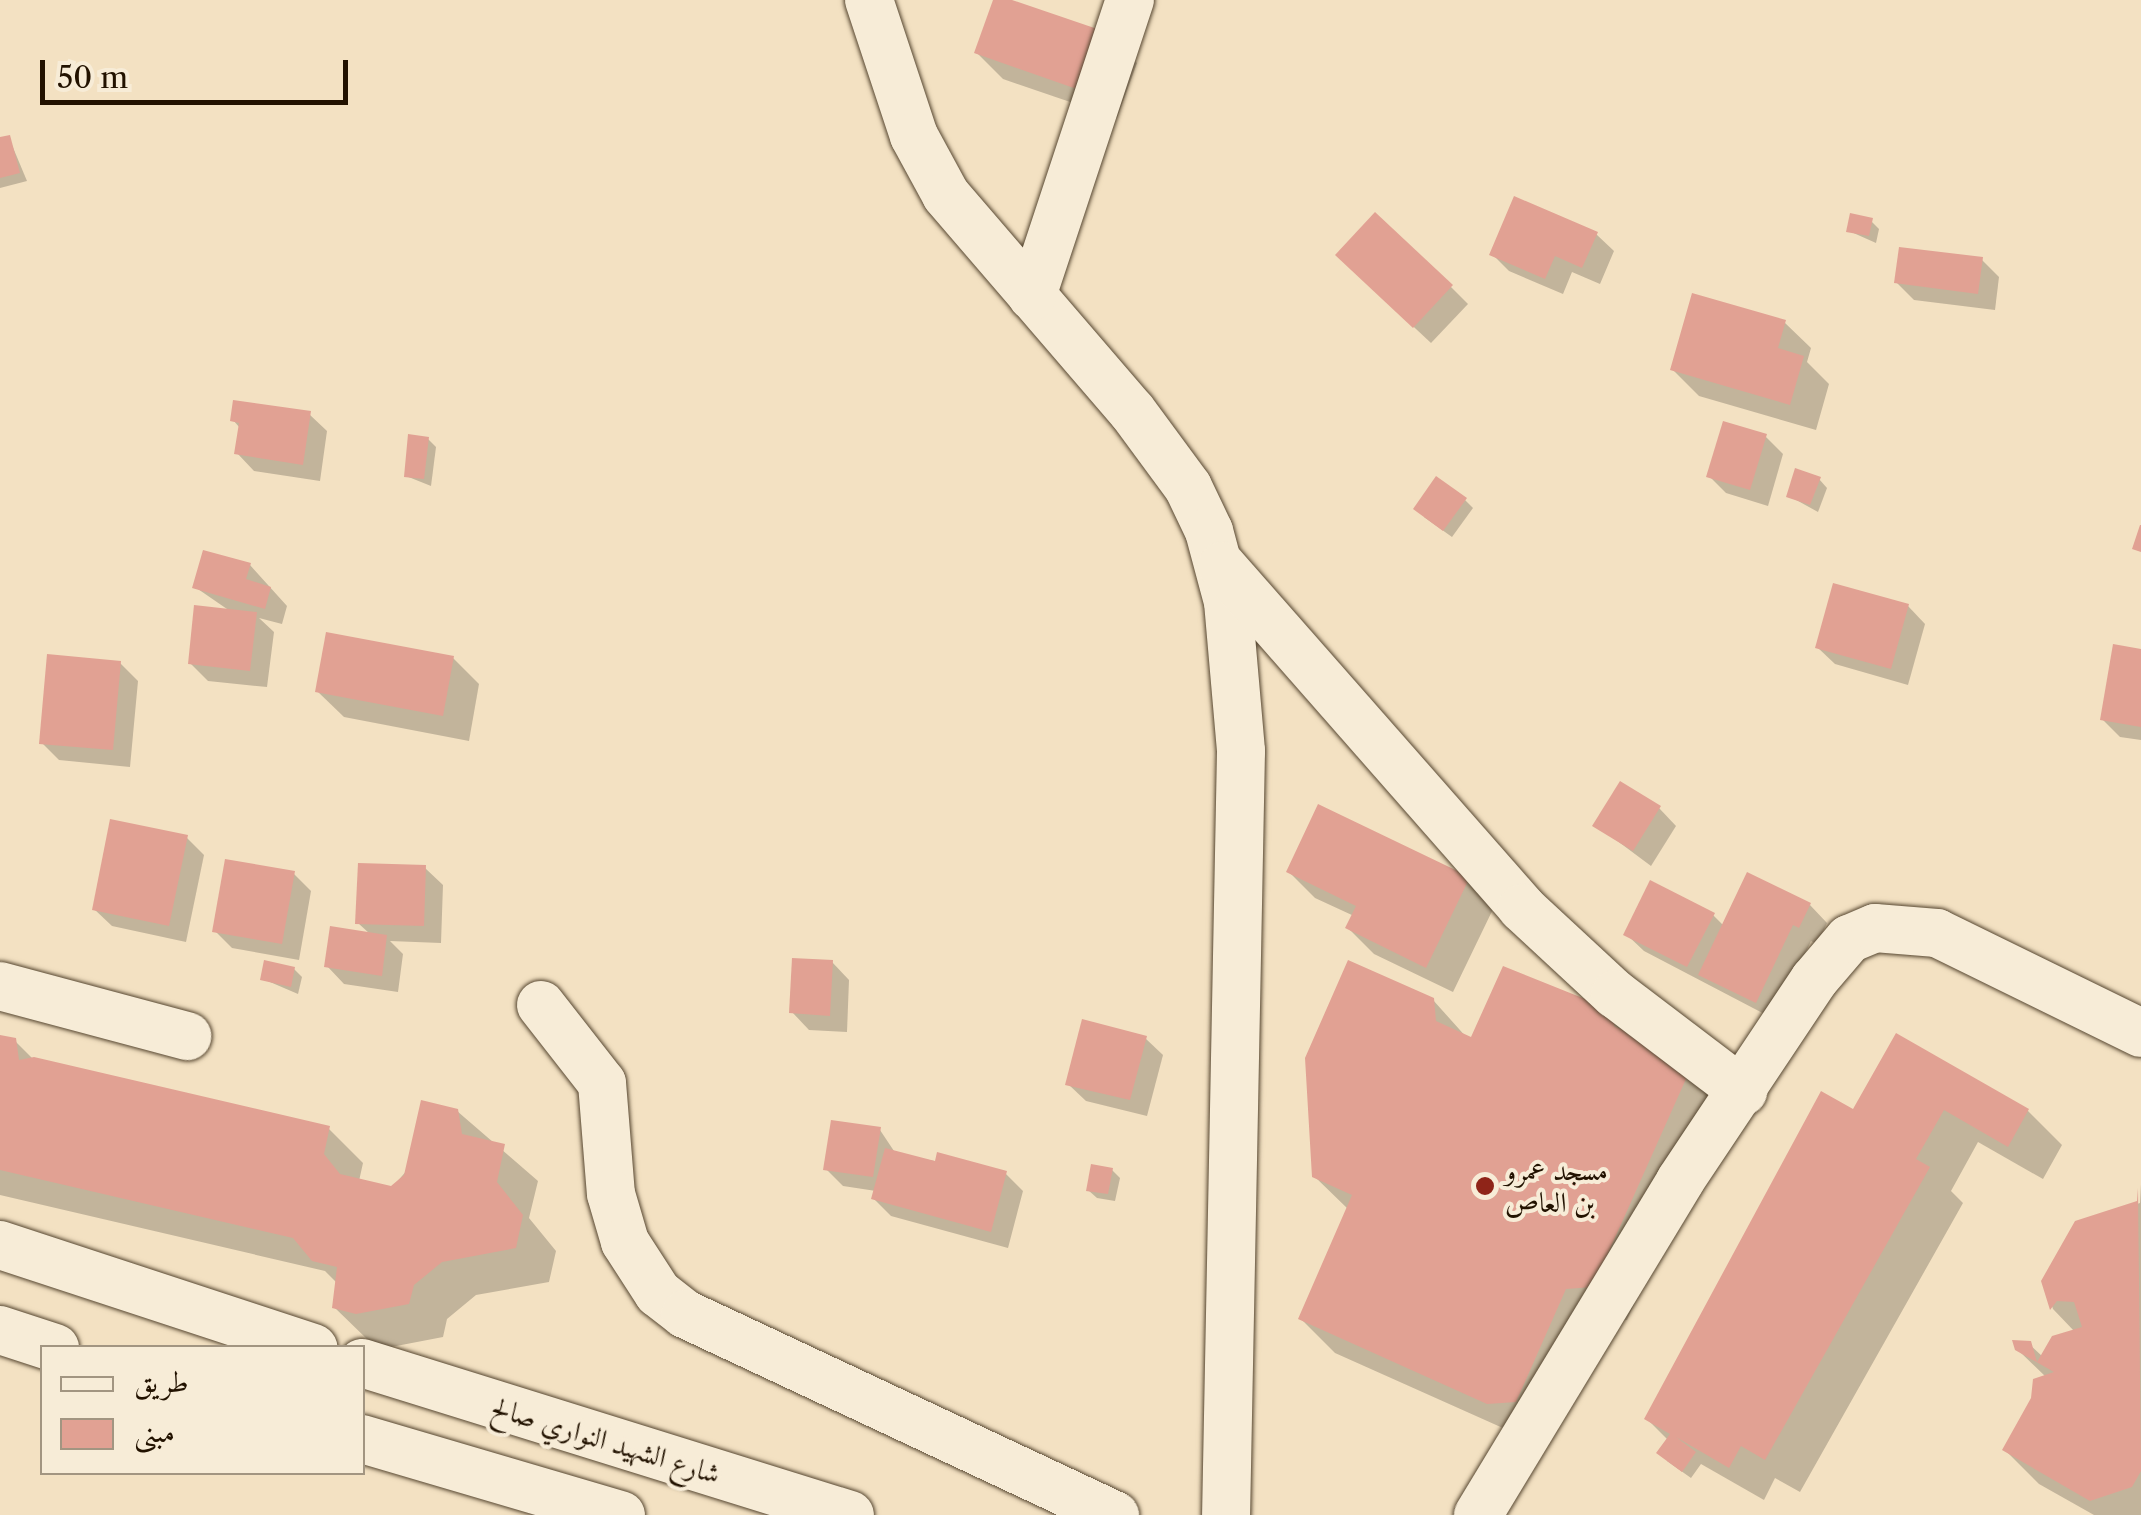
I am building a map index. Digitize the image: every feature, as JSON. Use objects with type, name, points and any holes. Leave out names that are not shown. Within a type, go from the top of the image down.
[{"type":"street","points":[[869,0],[914,136],[946,195],[1132,411],[1188,487],[1216,559],[1235,652],[1241,751],[1226,1515]]},
{"type":"street","points":[[1032,296],[1130,0]]},
{"type":"street","points":[[1216,559],[1522,908],[1615,994],[1743,1090]]},
{"type":"street","points":[[1478,1515],[1680,1181],[1830,958],[1875,928],[1937,933],[2141,1033]]},
{"type":"street","points":[[0,986],[187,1036]]},
{"type":"street","points":[[541,1006],[602,1084],[611,1194],[625,1242],[658,1294],[685,1314],[1115,1515]]},
{"type":"street","points":[[0,1245],[305,1345]]},
{"type":"street","points":[[0,1330],[47,1345]]},
{"type":"street","name":"شارع الشهيد النواري صالح","points":[[365,1364],[850,1515]]},
{"type":"street","points":[[468,1470],[486,1402]]},
{"type":"street","points":[[365,1441],[621,1515]]},
{"type":"building","points":[[993,0],[1012,0],[1112,34],[1091,94],[974,53]]},
{"type":"building","points":[[10,135],[20,173],[0,178],[0,137]]},
{"type":"building","points":[[1514,196],[1598,232],[1582,268],[1555,256],[1545,279],[1489,255]]},
{"type":"building","points":[[1375,212],[1453,285],[1413,328],[1335,255]]},
{"type":"building","points":[[1850,213],[1873,218],[1869,236],[1846,232]]},
{"type":"building","points":[[1899,247],[1983,257],[1978,294],[1894,283]]},
{"type":"building","points":[[1692,293],[1786,320],[1778,348],[1804,356],[1790,405],[1670,370]]},
{"type":"building","points":[[233,400],[311,411],[303,465],[234,454],[239,423],[230,421]]},
{"type":"building","points":[[1723,421],[1767,434],[1750,490],[1706,477]]},
{"type":"building","points":[[408,434],[429,437],[424,479],[404,477]]},
{"type":"building","points":[[1795,468],[1821,477],[1810,505],[1786,497]]},
{"type":"building","points":[[1436,476],[1467,498],[1443,531],[1413,509]]},
{"type":"building","points":[[2141,525],[2141,552],[2132,549]]},
{"type":"building","points":[[203,550],[251,563],[246,579],[271,587],[265,609],[192,588]]},
{"type":"building","points":[[1833,583],[1909,604],[1891,669],[1815,648]]},
{"type":"building","points":[[194,605],[257,612],[250,671],[188,664]]},
{"type":"building","points":[[326,632],[454,656],[443,716],[315,692]]},
{"type":"building","points":[[2113,644],[2141,649],[2141,727],[2100,720]]},
{"type":"building","points":[[47,654],[121,661],[113,750],[39,744]]},
{"type":"building","points":[[1620,781],[1661,806],[1633,851],[1592,826]]},
{"type":"building","points":[[1318,804],[1470,877],[1426,968],[1345,928],[1356,906],[1286,872]]},
{"type":"building","points":[[110,819],[188,835],[169,926],[92,910]]},
{"type":"building","points":[[225,859],[295,871],[282,944],[212,932]]},
{"type":"building","points":[[358,863],[426,865],[424,926],[355,924]]},
{"type":"building","points":[[1747,872],[1811,903],[1799,928],[1793,925],[1756,1003],[1698,975]]},
{"type":"building","points":[[1650,880],[1715,913],[1687,967],[1623,935]]},
{"type":"building","points":[[330,926],[387,935],[382,976],[324,967]]},
{"type":"building","points":[[792,958],[833,960],[830,1016],[789,1013]]},
{"type":"building","points":[[264,960],[295,967],[291,987],[260,980]]},
{"type":"building","name":"مسجد عمرو بن العاص","points":[[1348,960],[1434,998],[1436,1021],[1471,1037],[1503,966],[1620,1013],[1614,1026],[1694,1061],[1593,1287],[1566,1289],[1516,1402],[1487,1404],[1298,1319],[1352,1195],[1312,1177],[1305,1058]]},
{"type":"building","points":[[1082,1019],[1147,1036],[1130,1100],[1065,1085]]},
{"type":"building","points":[[1896,1033],[2029,1109],[2008,1147],[1944,1110],[1916,1159],[1930,1167],[1765,1460],[1741,1446],[1729,1468],[1676,1437],[1696,1452],[1682,1472],[1656,1453],[1670,1434],[1644,1419],[1821,1091],[1853,1109]]},
{"type":"building","points":[[0,1035],[16,1038],[19,1060],[34,1057],[330,1126],[324,1154],[340,1174],[391,1186],[404,1175],[421,1100],[458,1109],[462,1134],[505,1144],[497,1182],[523,1215],[516,1248],[442,1262],[414,1285],[409,1304],[356,1314],[332,1308],[337,1267],[312,1261],[293,1238],[0,1170]]},
{"type":"building","points":[[831,1120],[881,1127],[873,1177],[823,1170]]},
{"type":"building","points":[[885,1148],[935,1161],[937,1152],[1007,1171],[991,1232],[871,1199]]},
{"type":"building","points":[[1091,1164],[1113,1168],[1108,1194],[1086,1191]]},
{"type":"building","points":[[2138,1188],[2141,1471],[2132,1487],[2090,1501],[2002,1450],[2031,1398],[2033,1379],[2054,1372],[2015,1350],[2012,1340],[2031,1341],[2037,1362],[2052,1336],[2082,1327],[2074,1302],[2057,1301],[2050,1310],[2041,1281],[2075,1221],[2137,1201]]},
{"type":"place","name":"مسجد عمرو بن العاص","points":[[1485,1186]]}]
